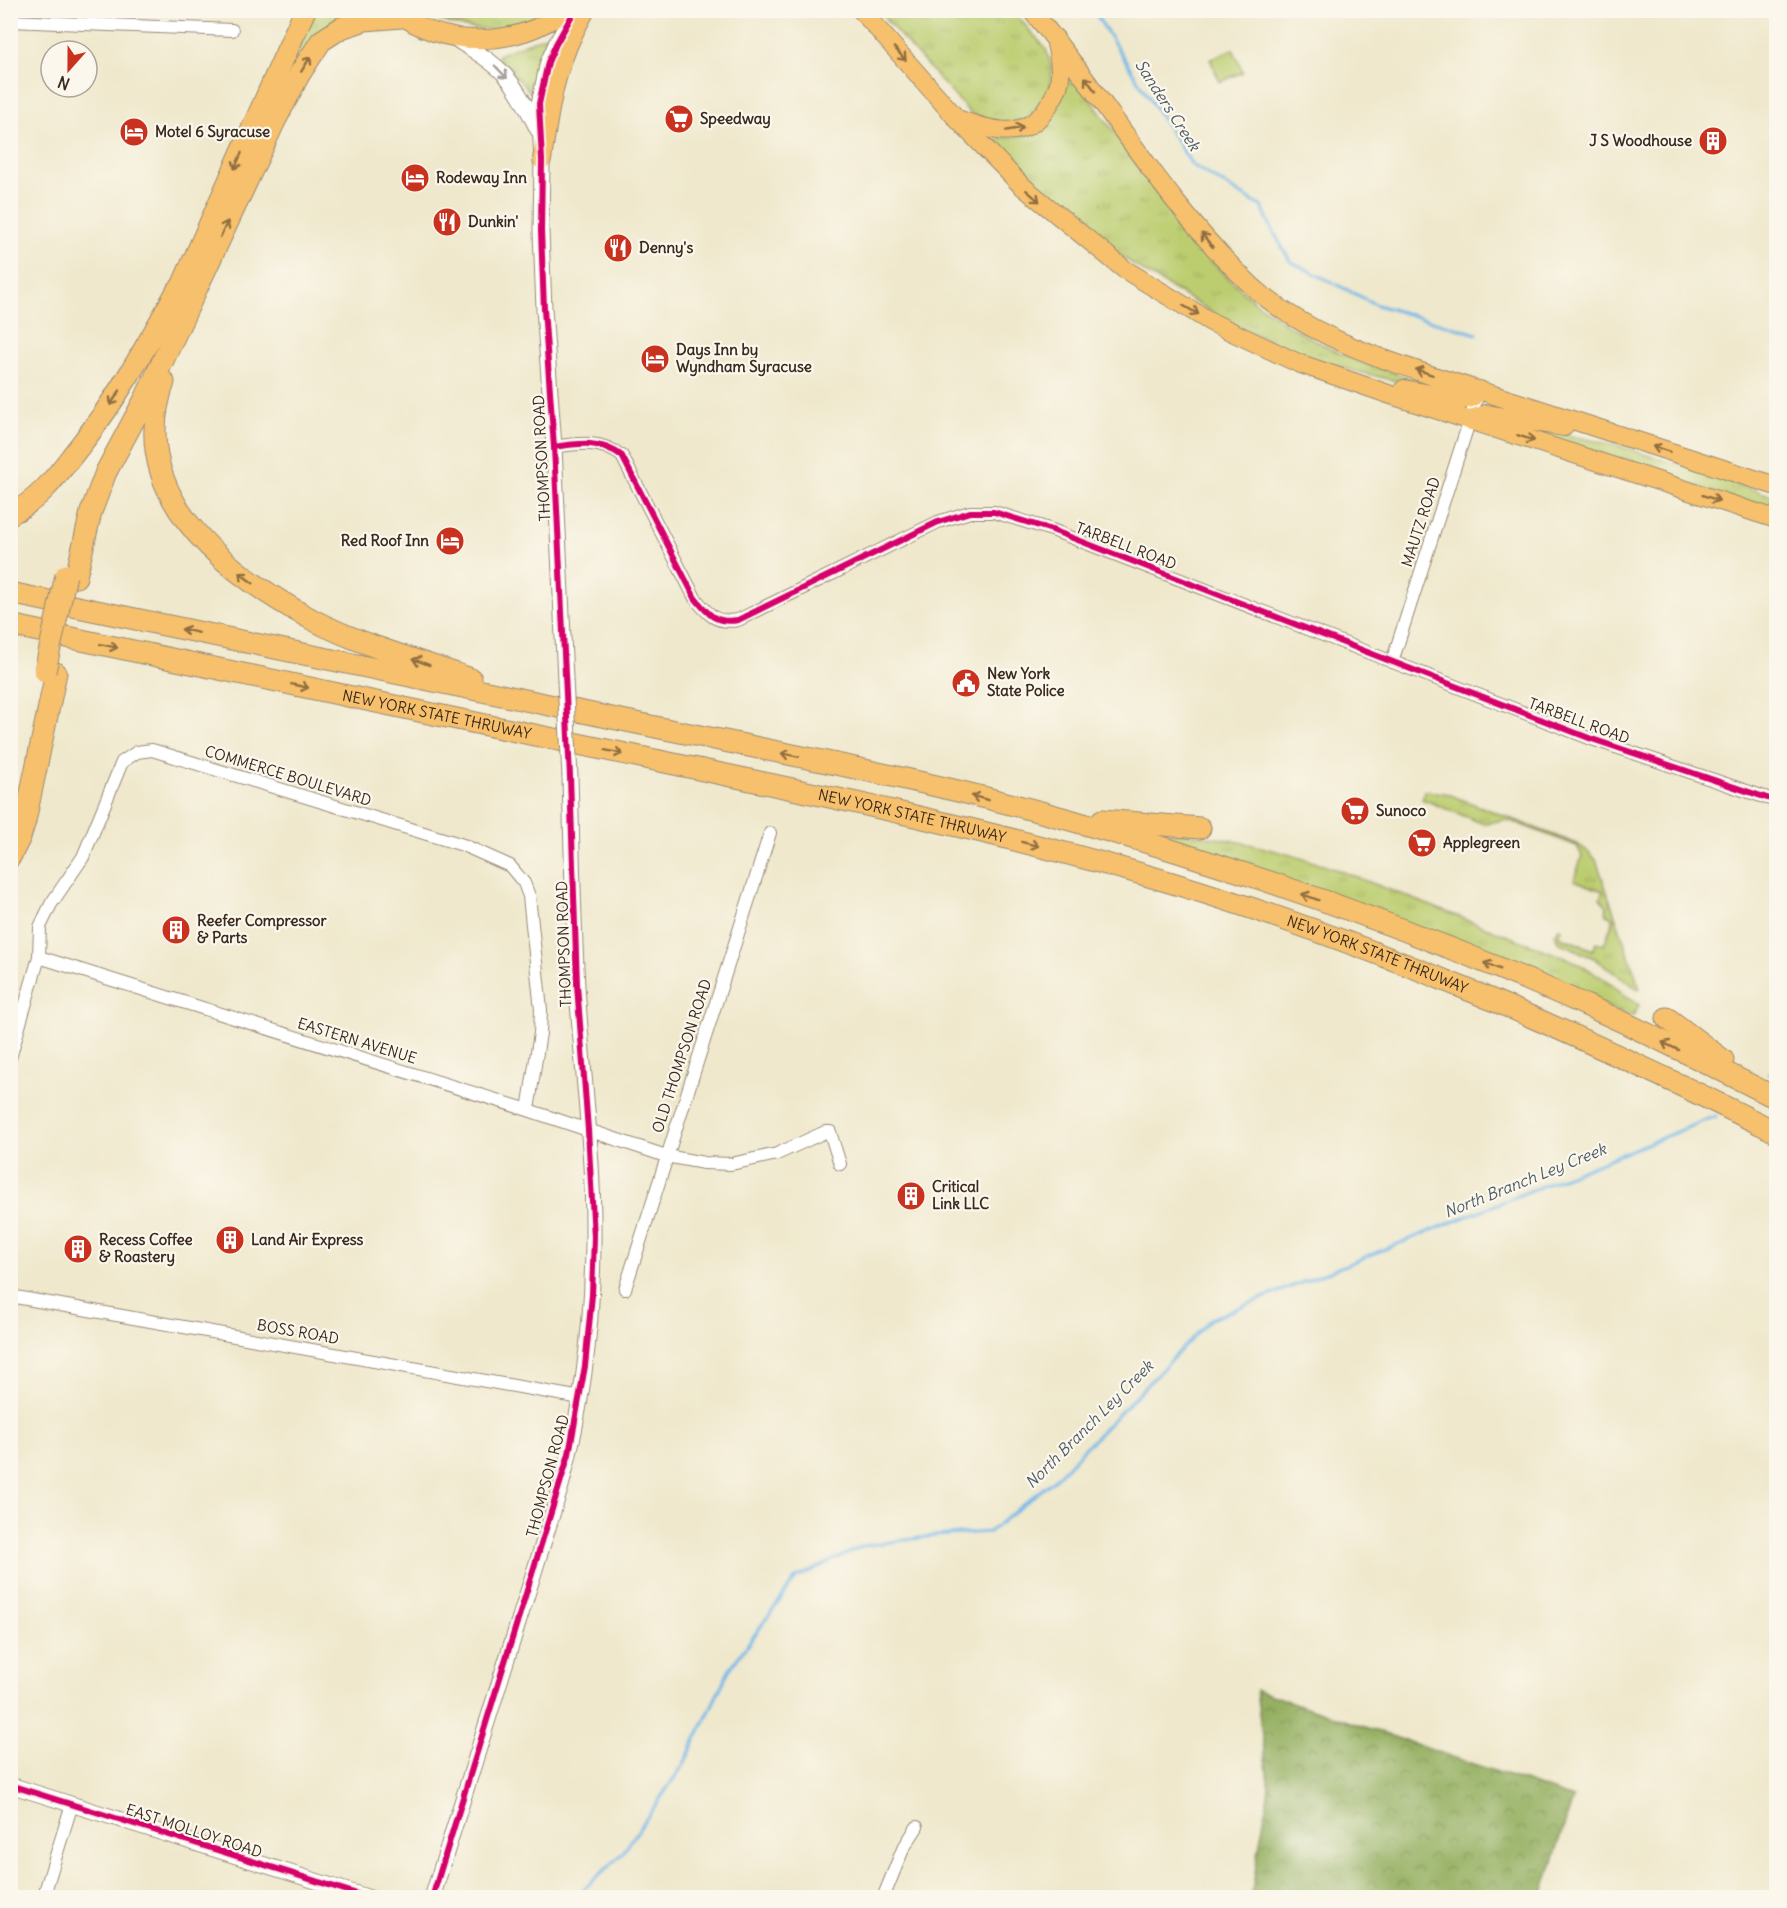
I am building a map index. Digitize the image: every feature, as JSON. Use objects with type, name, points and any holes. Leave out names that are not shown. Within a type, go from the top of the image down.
[{"type":"highway","points":[[10,857],[25,821],[51,672],[71,576],[91,512],[106,472],[145,399],[305,10]]},
{"type":"highway","points":[[10,514],[44,490],[93,430],[134,369],[193,278],[299,75],[321,41],[340,28],[353,23],[398,14]]},
{"type":"highway","points":[[193,278],[155,415],[155,448],[165,485],[174,503],[194,528],[207,544],[239,573],[315,621],[349,636],[536,703]]},
{"type":"highway","name":"NEW YORK STATE THRUWAY","points":[[10,593],[897,777],[1037,812],[1225,868],[1395,927],[1612,1017],[1768,1094]]},
{"type":"highway","name":"NEW YORK STATE THRUWAY","points":[[10,625],[941,822],[1149,876],[1365,949],[1512,1007],[1626,1058],[1776,1132]]},
{"type":"highway","points":[[10,633],[48,633]]},
{"type":"highway","points":[[10,828],[51,672]]},
{"type":"highway","points":[[1037,812],[1125,824],[1200,828]]},
{"type":"highway","points":[[1667,1017],[1768,1094]]},
{"type":"main road","points":[[398,14],[433,31],[454,38],[505,38],[537,29],[566,10]]},
{"type":"main road","points":[[542,160],[558,71],[573,33],[586,10]]},
{"type":"main road","points":[[1031,10],[1054,37],[1212,247],[1254,288],[1272,302],[1310,326],[1377,356],[1776,486]]},
{"type":"main road","points":[[867,14],[958,120],[1021,185],[1124,269],[1211,322],[1280,355],[1323,371],[1776,519]]},
{"type":"main road","points":[[958,120],[993,130],[1011,131],[1024,128],[1043,115],[1056,95],[1060,77],[1054,37]]},
{"type":"main road","points":[[1323,371],[1463,400],[1472,398],[1480,390]]},
{"type":"main road","points":[[1470,420],[1486,414],[1626,437]]},
{"type":"street","name":"THOMPSON ROAD","points":[[432,1898],[561,1486],[581,1398],[592,1295],[594,1237],[577,985],[570,777],[554,447],[544,309],[539,104],[544,75],[556,44],[575,10]]},
{"type":"street","points":[[10,21],[231,30]]},
{"type":"street","name":"THOMPSON ROAD","points":[[454,38],[490,61],[502,72],[519,95],[540,133]]},
{"type":"street","name":"MAUTZ ROAD","points":[[1392,662],[1480,390]]},
{"type":"street","name":"TARBELL ROAD","points":[[554,447],[599,444],[622,456],[695,598],[713,618],[723,621],[738,620],[938,522],[970,512],[994,512],[1052,530],[1589,738],[1776,801]]},
{"type":"street","name":"COMMERCE BOULEVARD","points":[[10,1058],[39,957],[40,927],[51,904],[83,857],[122,762],[137,752],[152,750],[463,845],[510,866],[524,883],[529,896],[541,1010],[540,1033],[528,1110]]},
{"type":"street","name":"OLD THOMPSON ROAD","points":[[625,1289],[770,833]]},
{"type":"street","name":"EASTERN AVENUE","points":[[39,957],[528,1110],[666,1156],[704,1163],[730,1164],[779,1154],[825,1132],[830,1132],[840,1164]]},
{"type":"street","name":"BOSS ROAD","points":[[10,1296],[581,1398]]},
{"type":"street","name":"EAST MOLLOY ROAD","points":[[10,1785],[370,1898]]},
{"type":"street","points":[[43,1898],[72,1804]]},
{"type":"street","points":[[884,1898],[903,1848],[917,1827]]},
{"type":"green space","points":[[314,11],[357,11],[333,21],[270,112]]},
{"type":"green space","points":[[418,11],[550,11],[517,25],[484,29],[452,24]]},
{"type":"green space","points":[[882,11],[1013,11],[1046,49],[1052,69],[1049,93],[1026,120],[1003,124],[974,115],[886,20]]},
{"type":"green space","points":[[555,32],[534,96],[498,58],[498,55]]},
{"type":"green space","points":[[1233,49],[1243,72],[1220,82],[1210,59]]},
{"type":"green space","points":[[1066,66],[1193,240],[1220,270],[1254,301],[1291,327],[1331,349],[1355,360],[1454,393],[1453,395],[1314,361],[1230,323],[1141,270],[1082,227],[1036,185],[993,139],[1026,135]]},
{"type":"green space","points":[[1496,420],[1620,446],[1776,497],[1776,513]]},
{"type":"green space","points":[[1425,791],[1445,793],[1577,844],[1590,853],[1596,860],[1640,988],[1638,989],[1594,958],[1558,942],[1555,934],[1559,928],[1562,929],[1559,936],[1593,950],[1596,942],[1604,945],[1614,918],[1606,915],[1607,906],[1600,898],[1603,891],[1574,880],[1582,856],[1577,846],[1511,821],[1503,820],[1484,824],[1422,799]]},
{"type":"green space","points":[[1169,832],[1255,845],[1338,870],[1576,962],[1639,1005],[1633,1016],[1149,835]]},
{"type":"green space","points":[[1256,1690],[1573,1798],[1542,1897],[1251,1897],[1269,1788]]},
{"type":"waterway","name":"Sanders Creek","points":[[1093,10],[1192,165],[1262,207],[1290,261],[1377,305],[1477,334]]},
{"type":"waterway","name":"North Branch Ley Creek","points":[[1768,1074],[1776,1070]]},
{"type":"waterway","name":"North Branch Ley Creek","points":[[574,1898],[621,1855],[684,1764],[729,1670],[796,1578],[863,1546],[933,1536],[989,1532],[1055,1479],[1211,1319],[1716,1116]]},
{"type":"cycle path","points":[[432,1898],[569,1454],[585,1366],[592,1295],[594,1237],[577,985],[570,777],[554,447],[544,309],[539,104],[548,62],[575,10]]},
{"type":"cycle path","points":[[554,447],[598,445],[622,456],[695,598],[708,613],[718,619],[738,620],[938,522],[970,512],[994,512],[1052,530],[1589,738],[1776,801]]},
{"type":"cycle path","points":[[10,1785],[370,1898]]},
{"type":"place","name":"Speedway","points":[[679,119]]},
{"type":"place","name":"Motel 6 Syracuse","points":[[134,132]]},
{"type":"place","name":"J S Woodhouse","points":[[1713,141]]},
{"type":"place","name":"Rodeway Inn","points":[[415,178]]},
{"type":"place","name":"Dunkin'","points":[[447,222]]},
{"type":"place","name":"Denny's","points":[[618,248]]},
{"type":"place","name":"Days Inn by Wyndham Syracuse","points":[[655,359]]},
{"type":"place","name":"Red Roof Inn","points":[[450,541]]},
{"type":"place","name":"New York State Police","points":[[966,683]]},
{"type":"place","name":"Sunoco","points":[[1355,811]]},
{"type":"place","name":"Applegreen","points":[[1422,843]]},
{"type":"place","name":"Reefer Compressor & Parts","points":[[176,930]]},
{"type":"place","name":"Critical Link LLC","points":[[911,1196]]},
{"type":"place","name":"Land Air Express","points":[[230,1240]]},
{"type":"place","name":"Recess Coffee & Roastery","points":[[78,1249]]}]
